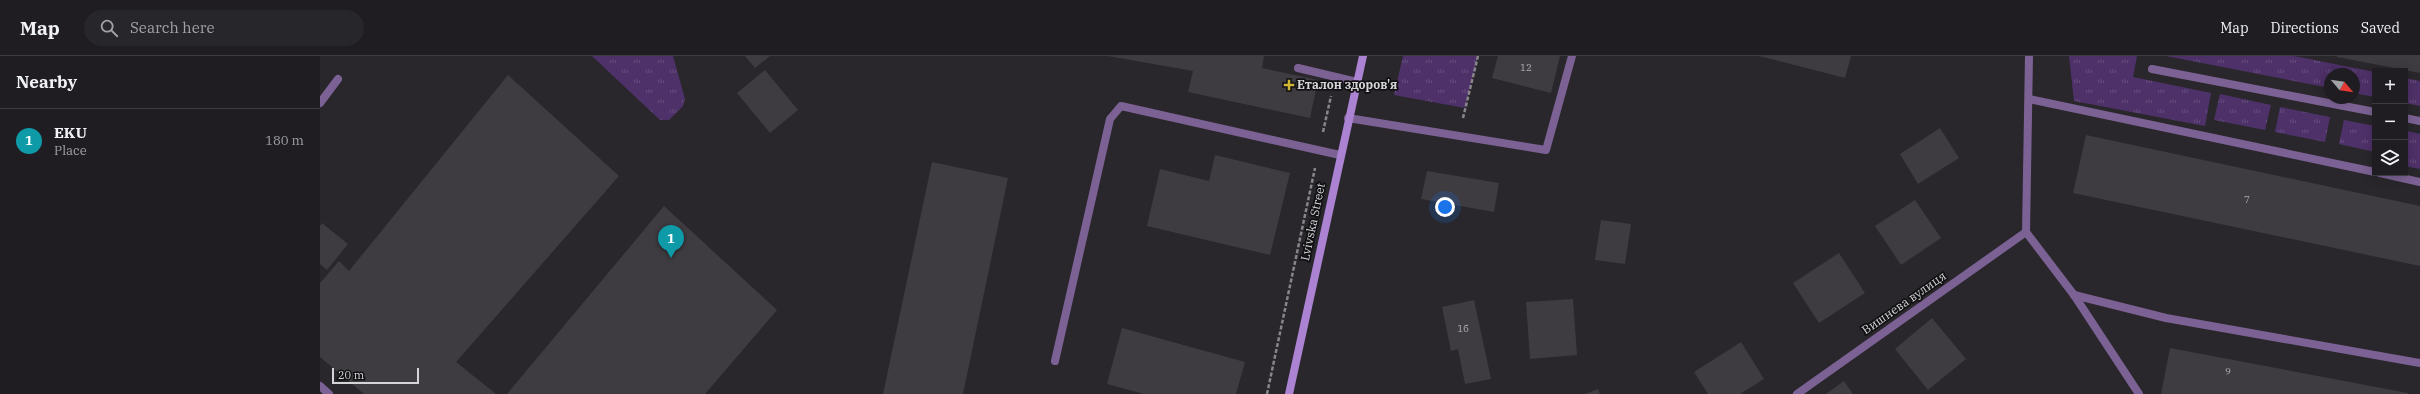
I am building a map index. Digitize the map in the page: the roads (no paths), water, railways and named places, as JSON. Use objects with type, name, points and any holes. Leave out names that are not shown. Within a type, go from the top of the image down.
[{"type":"main road","name":"Lvivska Street","points":[[1289,394],[1348,118],[1363,56]]},
{"type":"street","points":[[1348,118],[1546,150],[1572,56]]},
{"type":"street","points":[[2029,56],[2026,232],[2074,295],[2139,394]]},
{"type":"street","points":[[1298,68],[1357,82]]},
{"type":"street","points":[[2152,69],[2372,111]]},
{"type":"street","points":[[320,103],[338,79]]},
{"type":"street","points":[[2029,99],[2372,171]]},
{"type":"street","points":[[1055,361],[1110,119],[1121,106],[1340,155]]},
{"type":"street","points":[[2408,119],[2420,121]]},
{"type":"street","points":[[2393,176],[2420,182]]},
{"type":"street","name":"Вишнева вулиця","points":[[1797,394],[2026,232]]},
{"type":"street","points":[[2074,295],[2166,318],[2420,363]]},
{"type":"street","points":[[320,386],[329,394]]},
{"type":"place","name":"Еталон здоров'я","points":[[1289,85]]},
{"type":"place","name":"EKU","points":[[671,258]]}]
